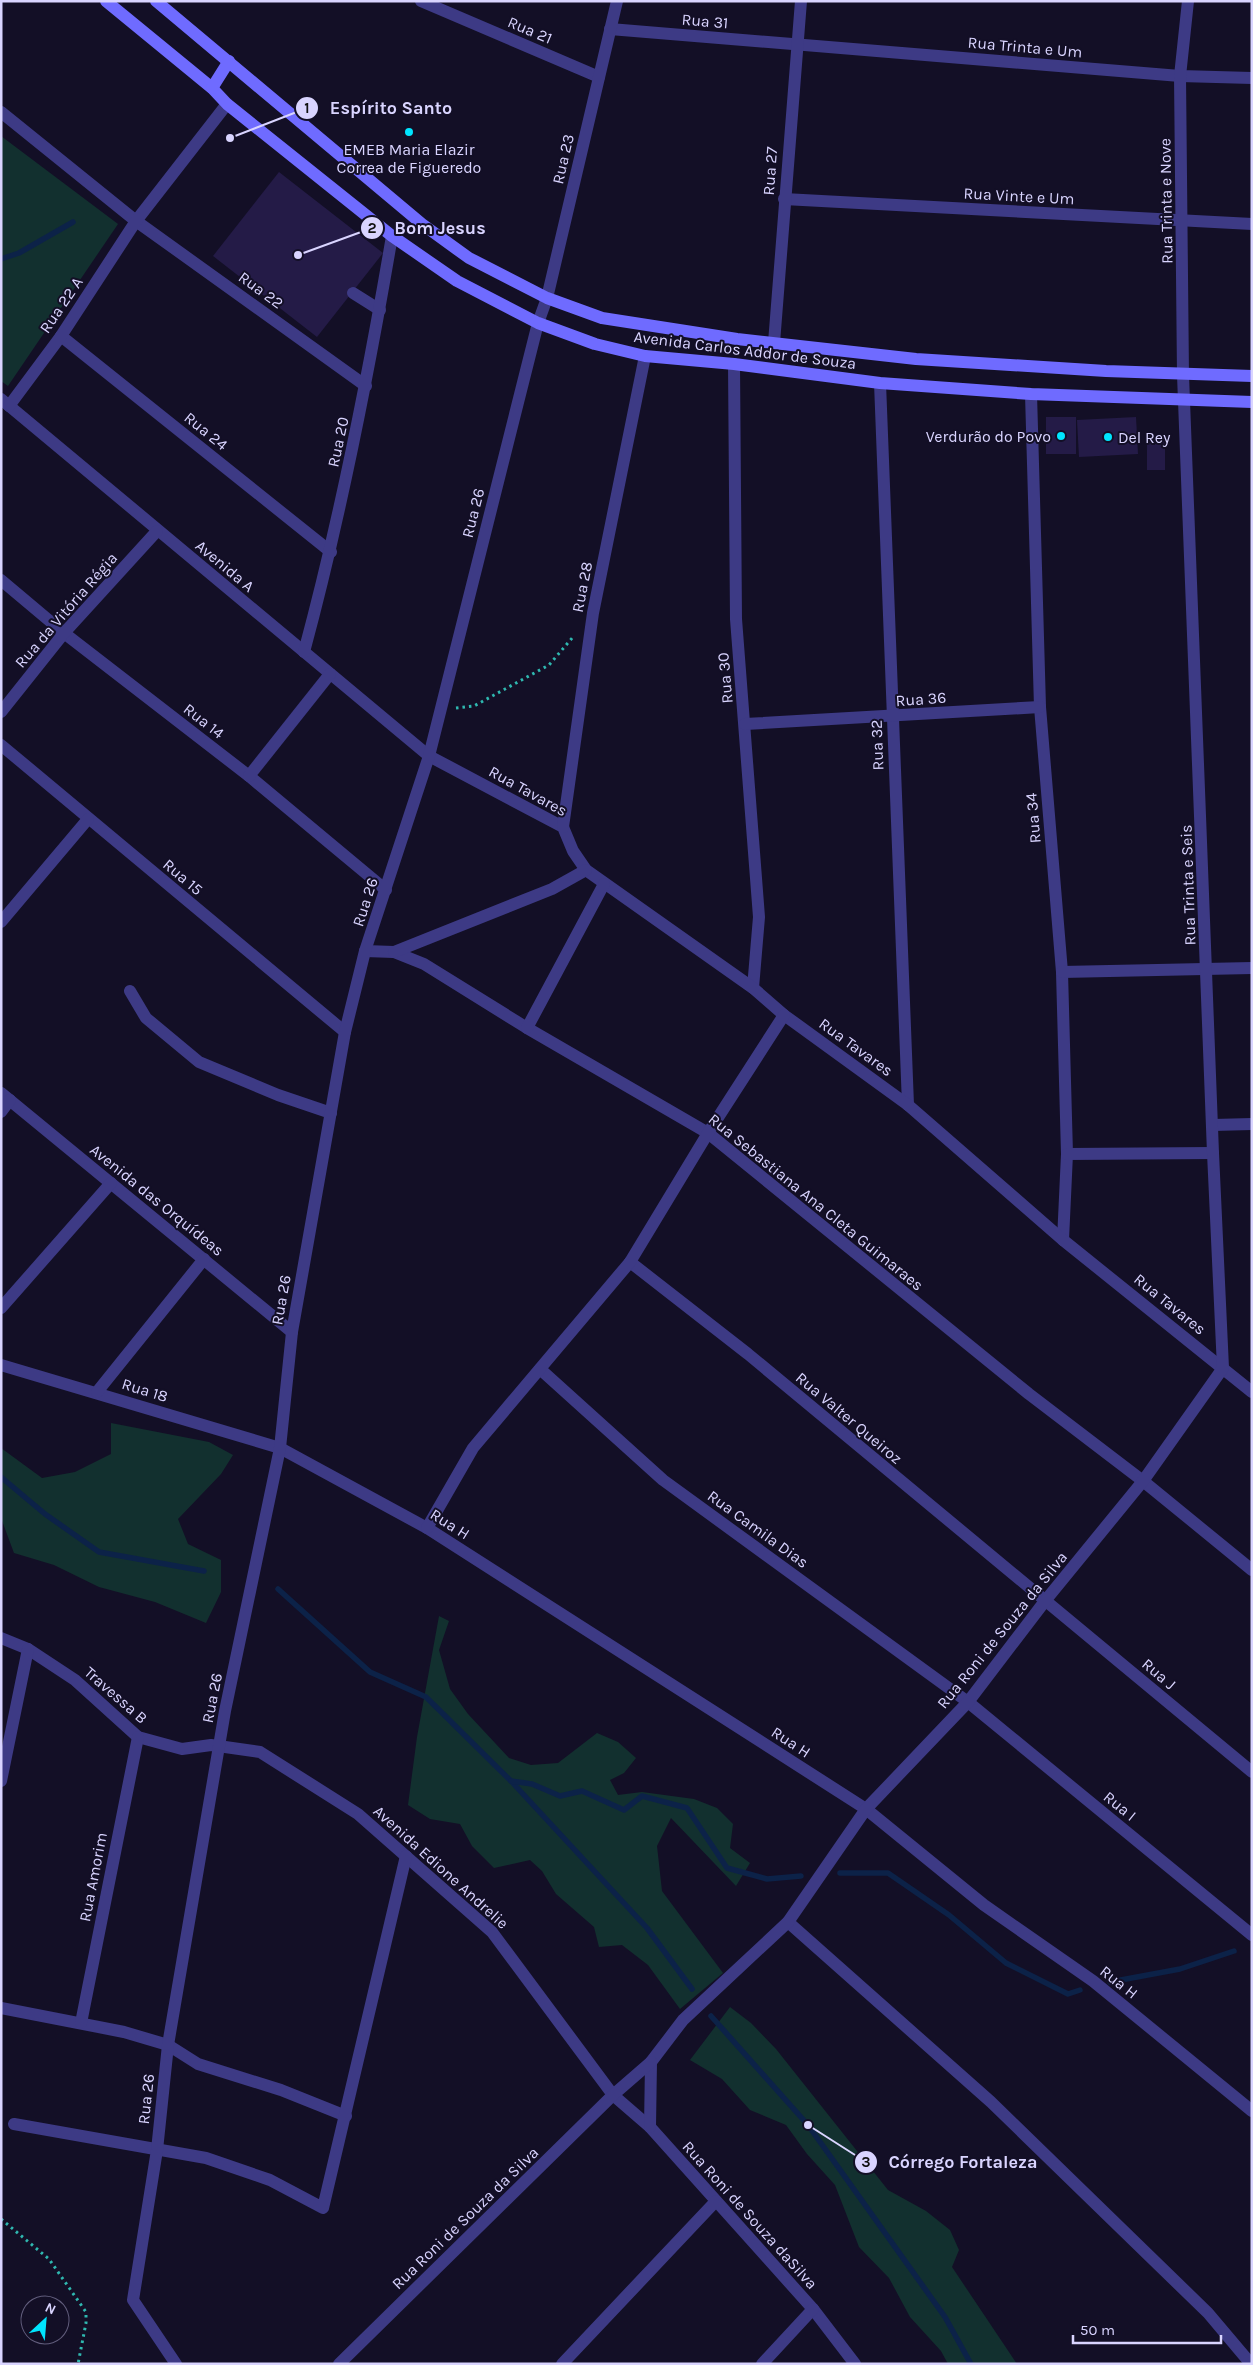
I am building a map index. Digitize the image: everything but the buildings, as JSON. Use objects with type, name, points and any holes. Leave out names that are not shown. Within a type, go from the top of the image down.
[{"type":"street","name":"Avenida Carlos Addor de Souza","points":[[106,1],[212,88],[227,104],[392,236],[457,281],[538,323],[595,344],[645,356],[734,364],[880,383],[1031,394],[1252,402]]},
{"type":"street","name":"Avenida Carlos Addor de Souza","points":[[156,1],[230,61],[422,224],[469,258],[547,298],[602,318],[774,343],[916,359],[1183,375],[1252,376]]},
{"type":"street","name":"Rua 23","points":[[538,323],[547,298],[617,1]]},
{"type":"street","name":"Rua 27","points":[[774,343],[796,45],[801,1]]},
{"type":"street","name":"Rua Trinta e Nove","points":[[1184,400],[1180,76],[1188,1]]},
{"type":"street","name":"Rua 21","points":[[422,2],[599,77]]},
{"type":"street","name":"Rua 31","points":[[610,30],[796,45]]},
{"type":"street","name":"Rua Trinta e Um","points":[[796,45],[1180,76],[1252,78]]},
{"type":"street","points":[[212,88],[230,61]]},
{"type":"street","points":[[136,221],[227,104]]},
{"type":"street","name":"Rua 22","points":[[1,112],[136,221],[366,386]]},
{"type":"street","name":"Rua Vinte e Um","points":[[784,199],[1252,224]]},
{"type":"street","name":"Rua 22 A","points":[[5,402],[61,336],[136,221]]},
{"type":"street","name":"Rua 20","points":[[304,652],[331,552],[366,386],[392,236]]},
{"type":"street","points":[[353,293],[380,310]]},
{"type":"street","name":"Rua 26","points":[[176,2364],[133,2300],[157,2150],[168,2045],[219,1745],[280,1448],[292,1332],[345,1032],[365,951],[429,756],[538,323]]},
{"type":"street","name":"Rua 24","points":[[61,336],[331,552]]},
{"type":"street","name":"Rua 28","points":[[563,827],[593,613],[645,356]]},
{"type":"street","name":"Rua 30","points":[[734,364],[736,619],[759,916],[753,988]]},
{"type":"street","name":"Rua 32","points":[[880,383],[908,1105]]},
{"type":"street","name":"Rua 34","points":[[1031,394],[1040,707],[1062,972],[1066,1154],[1064,1240]]},
{"type":"street","name":"Rua Trinta e Seis","points":[[1184,400],[1223,1368]]},
{"type":"street","name":"Avenida A","points":[[5,402],[157,531],[429,756]]},
{"type":"street","name":"Rua da Vitória Régia","points":[[1,712],[64,633],[157,531]]},
{"type":"street","name":"Rua 14","points":[[1,580],[64,633],[249,776],[386,890]]},
{"type":"street","points":[[249,776],[330,674]]},
{"type":"street","name":"Rua 36","points":[[744,724],[1040,707]]},
{"type":"street","name":"Rua 15","points":[[1,745],[345,1032]]},
{"type":"street","name":"Rua Tavares","points":[[429,756],[563,827],[573,851],[586,870],[753,988],[784,1014],[908,1105],[1064,1240],[1252,1392]]},
{"type":"street","points":[[1,922],[88,819]]},
{"type":"street","points":[[394,952],[552,889],[586,870]]},
{"type":"street","points":[[527,1028],[604,884]]},
{"type":"street","name":"Rua Sebastiana Ana Cleta Guimaraes","points":[[365,951],[394,952],[424,964],[527,1028],[708,1133],[1029,1394],[1143,1481],[1252,1570]]},
{"type":"street","points":[[1062,972],[1252,968]]},
{"type":"street","points":[[130,990],[146,1018],[199,1062],[278,1095],[331,1113]]},
{"type":"street","points":[[427,1528],[473,1448],[630,1262],[708,1133],[784,1014]]},
{"type":"street","points":[[1,1112],[6,1097]]},
{"type":"street","name":"Avenida das Orquídeas","points":[[6,1097],[292,1332]]},
{"type":"street","points":[[1213,1125],[1252,1124]]},
{"type":"street","points":[[1066,1154],[1213,1153]]},
{"type":"street","points":[[1,1308],[111,1183]]},
{"type":"street","points":[[97,1392],[204,1259]]},
{"type":"street","name":"Rua Valter Queiroz","points":[[630,1262],[748,1354],[1045,1601]]},
{"type":"street","name":"Rua 18","points":[[1,1365],[280,1448]]},
{"type":"street","name":"Rua Roni de Souza da Silva","points":[[339,2364],[613,2095],[651,2062],[683,2020],[788,1922],[866,1809],[968,1702],[1045,1601],[1143,1481],[1223,1368]]},
{"type":"street","name":"Rua Camila Dias","points":[[540,1369],[663,1480],[968,1702]]},
{"type":"street","name":"Rua H","points":[[280,1448],[427,1528],[866,1809],[984,1905],[1093,1981],[1252,2111]]},
{"type":"street","name":"Rua J","points":[[1045,1601],[1252,1772]]},
{"type":"street","name":"Travessa B","points":[[1,1638],[28,1649],[75,1680],[138,1738],[182,1749],[219,1745]]},
{"type":"street","points":[[1,1781],[28,1649]]},
{"type":"street","name":"Rua I","points":[[968,1702],[1252,1935]]},
{"type":"street","name":"Rua Amorim","points":[[81,2023],[138,1738]]},
{"type":"street","name":"Avenida Edione Andrelie","points":[[219,1745],[260,1752],[358,1814],[492,1932],[613,2095]]},
{"type":"street","points":[[14,2124],[130,2142],[157,2150],[206,2158],[270,2180],[323,2208],[406,1856]]},
{"type":"street","points":[[788,1922],[991,2102],[1208,2313],[1251,2364]]},
{"type":"street","points":[[1,2008],[81,2023],[168,2045],[198,2064],[281,2090],[346,2116]]},
{"type":"street","points":[[650,2127],[651,2062]]},
{"type":"street","name":"Rua Roni de Souza daSilva","points":[[613,2095],[650,2127],[813,2309],[855,2364]]},
{"type":"street","points":[[562,2364],[716,2201]]},
{"type":"street","points":[[762,2364],[813,2309]]},
{"type":"path","points":[[440,711],[474,706],[548,665],[593,613]]},
{"type":"path","points":[[1,2218],[49,2259],[86,2312],[86,2323],[78,2364]]},
{"type":"green space","points":[[1,136],[118,224],[8,386],[1,381]]},
{"type":"green space","points":[[111,1423],[209,1442],[233,1455],[221,1474],[178,1519],[188,1544],[221,1560],[221,1592],[206,1623],[155,1602],[99,1587],[54,1565],[14,1553],[1,1518],[1,1448],[42,1478],[75,1472],[111,1454]]},
{"type":"green space","points":[[439,1616],[449,1621],[439,1650],[450,1689],[468,1714],[509,1758],[531,1765],[558,1763],[597,1733],[618,1742],[636,1758],[624,1773],[610,1780],[618,1795],[642,1792],[694,1799],[717,1808],[733,1824],[730,1848],[750,1863],[736,1886],[671,1818],[657,1846],[662,1891],[723,1973],[680,2009],[648,1965],[622,1945],[599,1947],[594,1927],[556,1894],[542,1871],[530,1860],[494,1868],[472,1846],[460,1824],[430,1819],[408,1805],[417,1737]]},
{"type":"green space","points":[[730,2007],[751,2023],[776,2049],[888,2190],[926,2211],[950,2230],[959,2250],[952,2267],[1017,2364],[948,2364],[941,2351],[910,2317],[889,2278],[859,2247],[835,2185],[807,2154],[786,2125],[750,2110],[722,2079],[690,2060]]},
{"type":"waterway","points":[[1,259],[19,253],[73,222]]},
{"type":"waterway","points":[[1,1477],[45,1514],[99,1552],[204,1571]]},
{"type":"waterway","points":[[278,1589],[370,1672],[426,1697],[511,1781],[647,1928],[692,1989]]},
{"type":"waterway","points":[[511,1781],[532,1784],[560,1796],[582,1791],[624,1810],[642,1796],[687,1808],[727,1868],[767,1879],[801,1876]]},
{"type":"waterway","points":[[840,1873],[888,1873],[949,1915],[1006,1963],[1068,1994],[1080,1990]]},
{"type":"waterway","points":[[1110,1982],[1180,1969],[1234,1951]]},
{"type":"waterway","points":[[711,2016],[808,2125],[945,2317],[971,2364]]},
{"type":"place","name":"EMEB Maria Elazir Correa de Figueredo","points":[[409,132]]},
{"type":"place","name":"Espírito Santo","points":[[230,138]]},
{"type":"place","name":"Bom Jesus","points":[[298,255]]},
{"type":"place","name":"Verdurão do Povo","points":[[1061,436]]},
{"type":"place","name":"Del Rey","points":[[1108,437]]},
{"type":"place","name":"Córrego Fortaleza","points":[[808,2125]]}]
